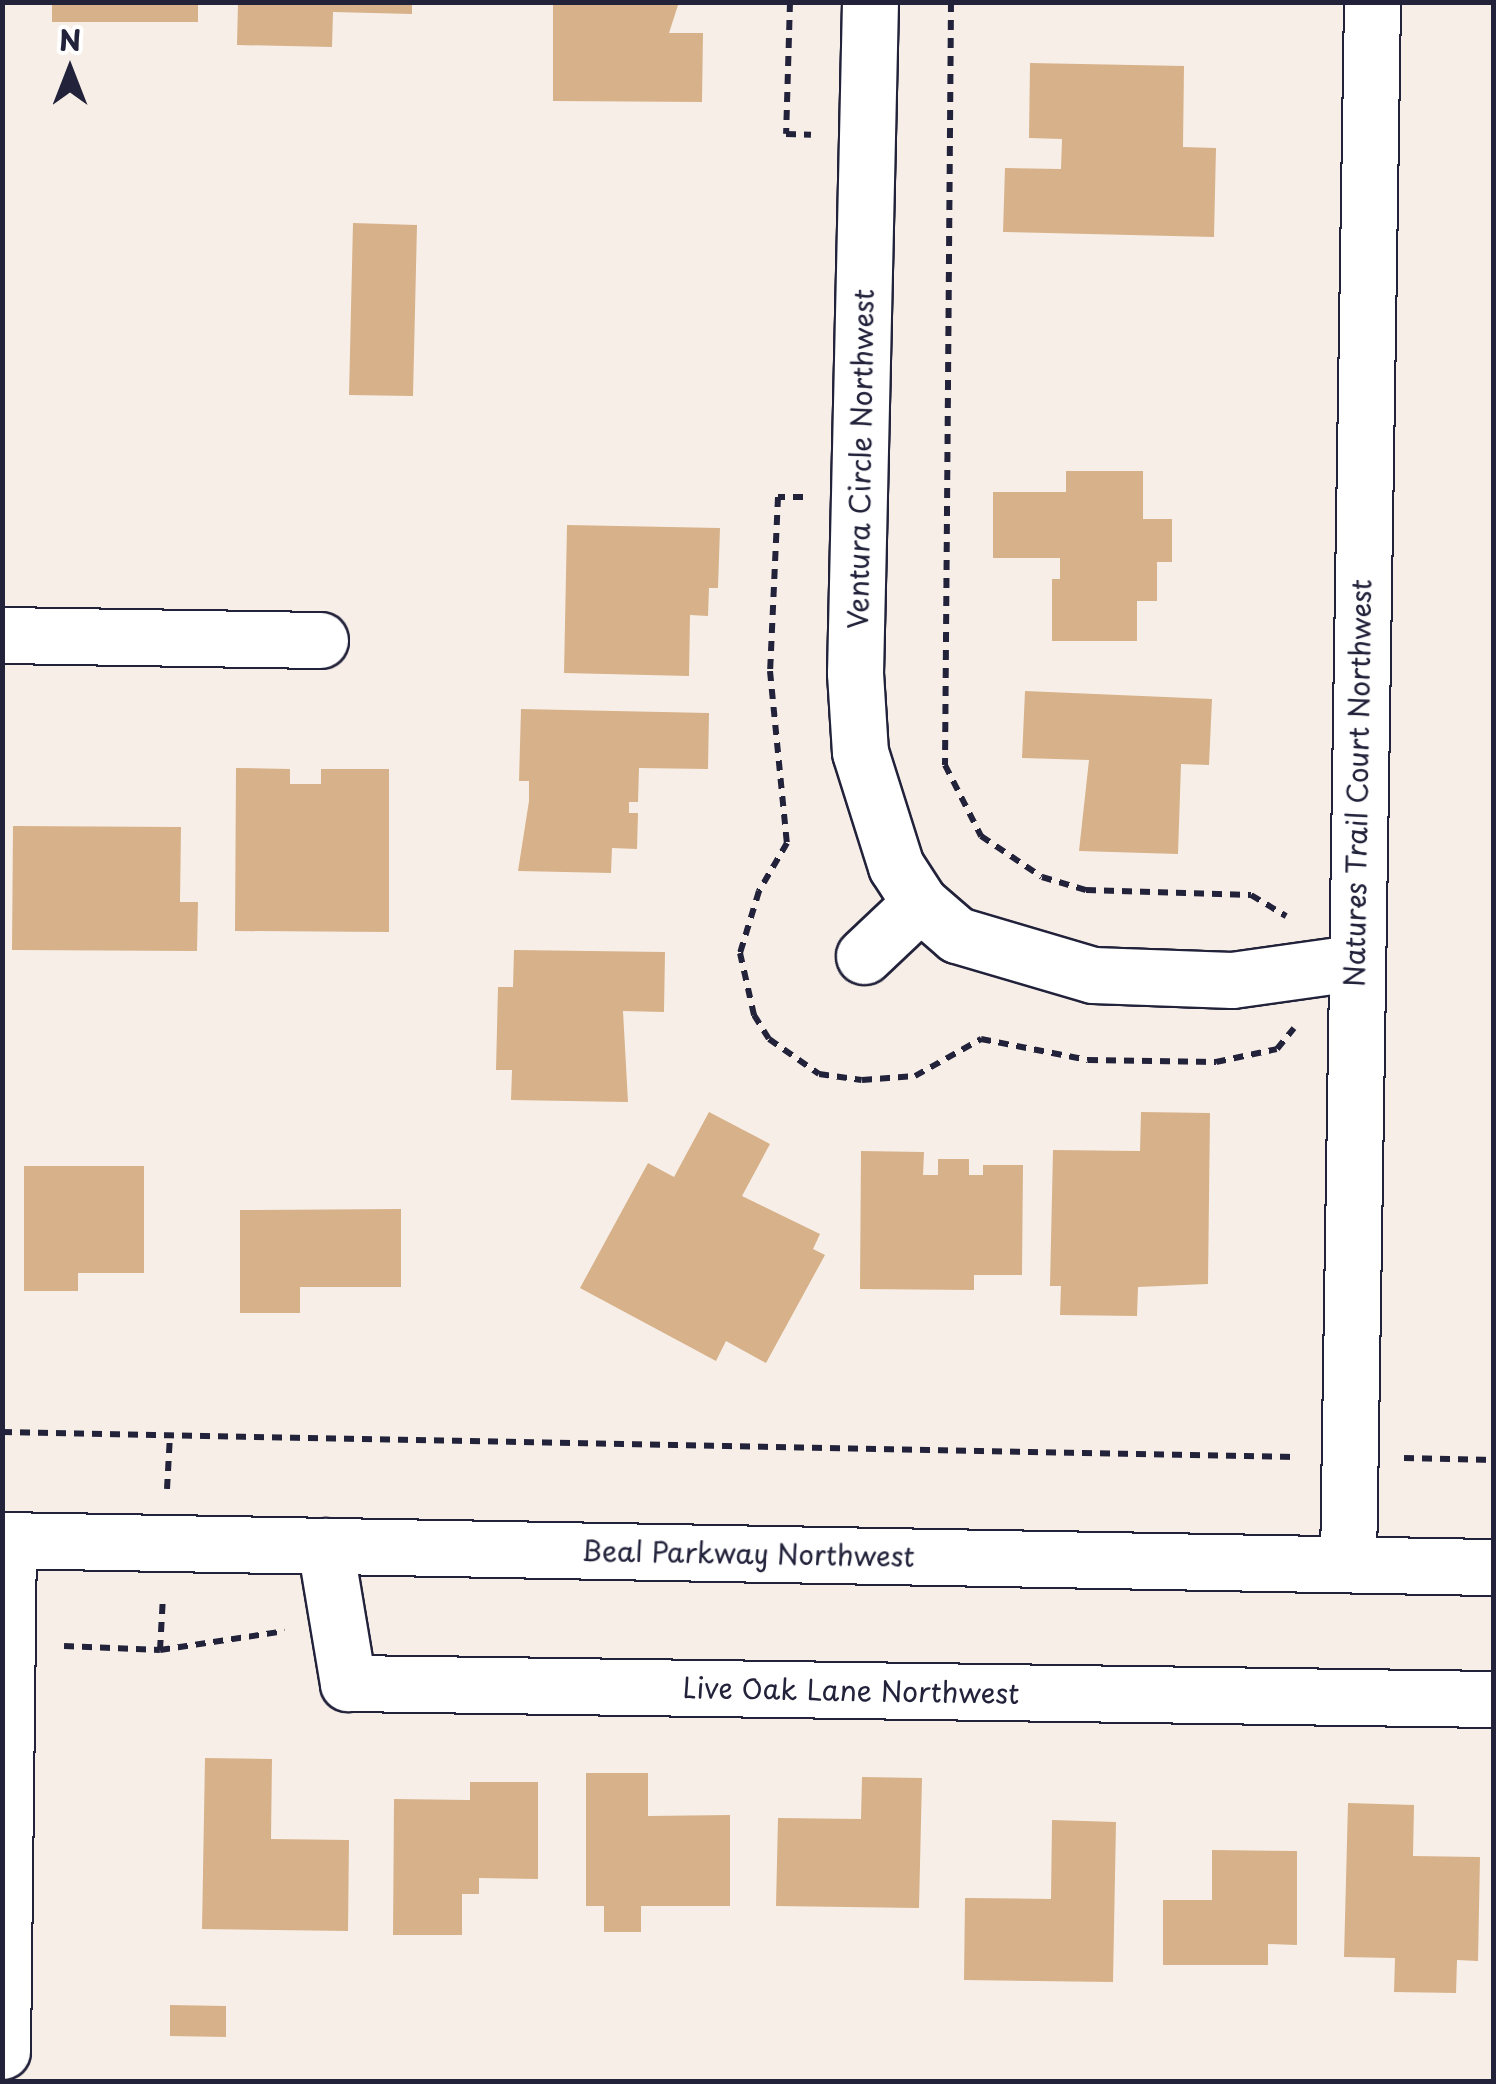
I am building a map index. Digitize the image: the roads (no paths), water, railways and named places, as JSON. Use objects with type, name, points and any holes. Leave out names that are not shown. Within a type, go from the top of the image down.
[{"type":"street","name":"Ventura Circle Northwest","points":[[870,2],[860,498],[860,752],[896,866],[920,903],[957,935],[1093,974],[1232,980],[1328,967]]},
{"type":"street","name":"Natures Trail Court Northwest","points":[[1348,1564],[1349,1458],[1328,967],[1372,2]]},
{"type":"street","points":[[2,635],[320,640]]},
{"type":"street","points":[[864,956],[920,903]]},
{"type":"street","points":[[2,2051],[5,1540]]},
{"type":"street","name":"Beal Parkway Northwest","points":[[5,1540],[1494,1566]]},
{"type":"street","name":"Live Oak Lane Northwest","points":[[325,1546],[348,1682],[1494,1700]]}]
